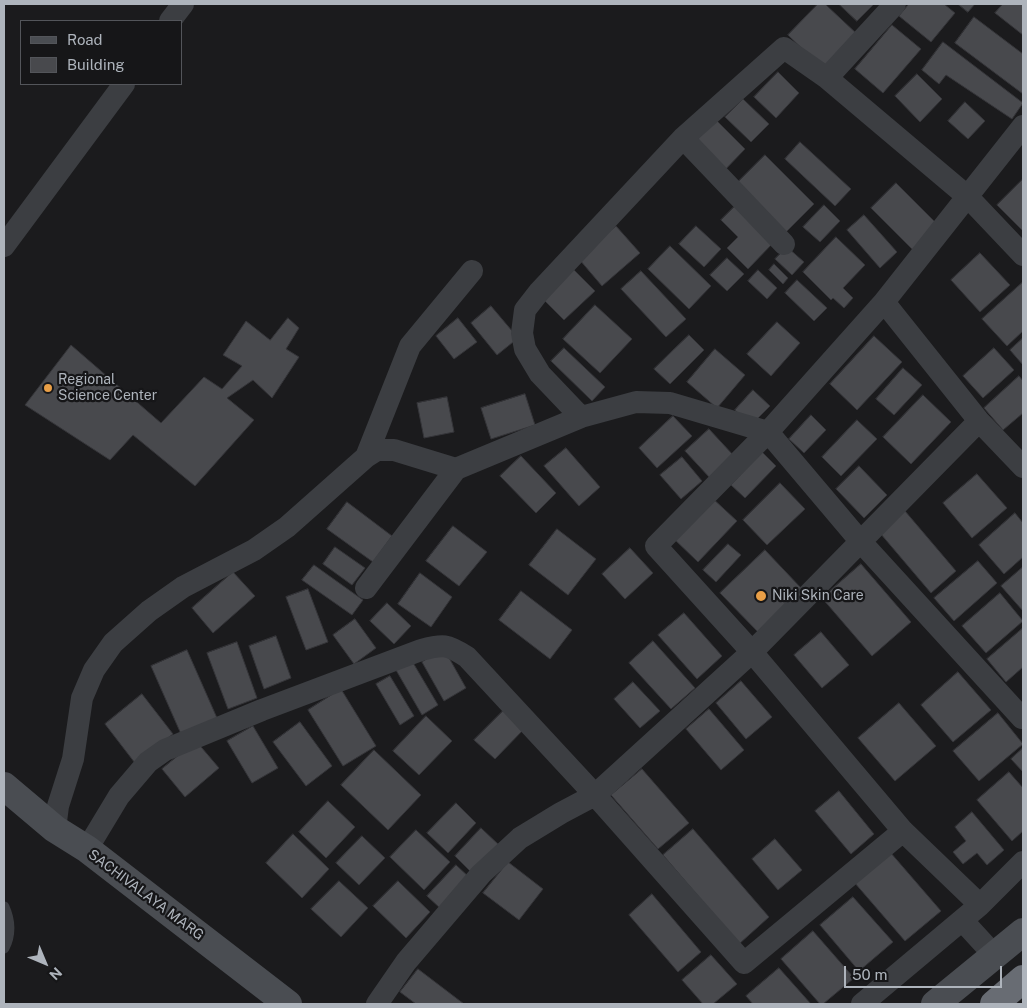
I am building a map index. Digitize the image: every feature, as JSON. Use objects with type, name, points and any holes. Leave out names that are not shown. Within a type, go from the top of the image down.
[{"type":"highway","points":[[994,1004],[1023,979]]},
{"type":"main road","name":"SACHIVALAYA MARG","points":[[4,786],[56,829],[87,849],[288,1004]]},
{"type":"main road","points":[[935,1004],[1023,932]]},
{"type":"street","points":[[171,20],[183,4]]},
{"type":"street","points":[[828,78],[895,4]]},
{"type":"street","points":[[581,417],[540,374],[525,349],[522,333],[524,310],[683,138],[784,48],[828,78],[968,196],[1023,255]]},
{"type":"street","points":[[4,246],[123,85]]},
{"type":"street","points":[[980,905],[903,831],[752,652],[656,546],[768,432],[884,302],[1023,126]]},
{"type":"street","points":[[683,138],[784,244]]},
{"type":"street","points":[[366,457],[410,346],[472,271]]},
{"type":"street","points":[[884,302],[979,421],[1023,467]]},
{"type":"street","points":[[366,588],[456,469],[581,417],[636,402],[670,403],[768,432],[861,542],[1022,718]]},
{"type":"street","points":[[377,1004],[406,962],[481,874],[520,838],[595,795],[752,652],[979,421]]},
{"type":"street","points":[[56,829],[58,806],[73,759],[82,698],[94,670],[113,643],[149,611],[183,587],[254,550],[287,527],[366,457],[377,450],[394,450],[456,469]]},
{"type":"street","points":[[87,849],[119,796],[148,762],[165,750],[262,710],[421,650],[441,645],[455,649],[467,658],[595,795],[744,963],[903,831]]},
{"type":"street","points":[[862,1004],[980,905],[1023,862]]},
{"type":"street","points":[[962,920],[995,956]]},
{"type":"lane","points":[[4,907],[9,926],[8,940],[4,948]]},
{"type":"building","points":[[818,4],[825,4],[857,34],[823,69],[788,35]]},
{"type":"building","points":[[839,4],[874,4],[857,21]]},
{"type":"building","points":[[909,4],[944,4],[955,13],[931,42],[899,16]]},
{"type":"building","points":[[958,4],[975,4],[968,12]]},
{"type":"building","points":[[1003,4],[1023,4],[1023,35],[995,13]]},
{"type":"building","points":[[974,17],[1023,54],[1023,94],[955,43]]},
{"type":"building","points":[[892,25],[921,49],[883,93],[855,69]]},
{"type":"building","points":[[943,42],[1023,103],[1012,119],[946,75],[939,84],[922,70]]},
{"type":"building","points":[[778,72],[799,93],[776,118],[754,97]]},
{"type":"building","points":[[917,74],[942,99],[920,122],[895,96]]},
{"type":"building","points":[[743,99],[769,124],[751,142],[725,117]]},
{"type":"building","points":[[965,102],[985,121],[968,139],[948,121]]},
{"type":"building","points":[[712,116],[745,149],[721,174],[688,141]]},
{"type":"building","points":[[800,142],[851,189],[835,206],[785,159]]},
{"type":"building","points":[[765,155],[814,204],[785,233],[736,184]]},
{"type":"building","points":[[1023,179],[1023,231],[997,205]]},
{"type":"building","points":[[896,183],[938,225],[913,250],[871,208]]},
{"type":"building","points":[[736,205],[774,242],[748,269],[727,248],[738,237],[721,220]]},
{"type":"building","points":[[824,205],[840,221],[820,242],[803,227]]},
{"type":"building","points":[[864,215],[897,252],[880,268],[847,230]]},
{"type":"building","points":[[616,226],[640,253],[602,286],[579,259]]},
{"type":"building","points":[[696,226],[721,249],[704,267],[679,244]]},
{"type":"building","points":[[836,237],[865,265],[843,288],[853,298],[844,308],[833,298],[831,300],[803,272]]},
{"type":"building","points":[[670,246],[711,286],[689,309],[648,269]]},
{"type":"building","points":[[787,247],[804,262],[792,275],[775,259]]},
{"type":"building","points":[[980,253],[1010,285],[980,312],[951,280]]},
{"type":"building","points":[[727,258],[744,274],[727,291],[710,275]]},
{"type":"building","points":[[774,264],[788,278],[783,284],[769,270]]},
{"type":"building","points":[[572,268],[595,291],[564,320],[541,297]]},
{"type":"building","points":[[758,270],[777,288],[767,299],[748,281]]},
{"type":"building","points":[[641,271],[686,319],[666,337],[621,289]]},
{"type":"building","points":[[797,280],[827,308],[814,321],[785,293]]},
{"type":"building","points":[[1023,282],[1023,331],[1007,346],[982,319]]},
{"type":"building","points":[[595,305],[632,339],[600,373],[563,339]]},
{"type":"building","points":[[491,306],[518,338],[497,355],[471,323]]},
{"type":"building","points":[[288,318],[299,328],[286,349],[299,357],[272,398],[253,380],[227,398],[254,420],[195,486],[133,435],[110,460],[25,405],[71,345],[161,423],[204,377],[222,389],[242,366],[223,355],[246,321],[270,340]]},
{"type":"building","points":[[458,318],[477,342],[454,359],[436,336]]},
{"type":"building","points":[[777,322],[800,343],[771,376],[747,354]]},
{"type":"building","points":[[689,335],[704,350],[670,384],[654,369]]},
{"type":"building","points":[[874,336],[902,362],[857,410],[830,384]]},
{"type":"building","points":[[1023,338],[1023,365],[1010,350]]},
{"type":"building","points":[[564,348],[605,387],[592,401],[551,361]]},
{"type":"building","points":[[994,348],[1014,370],[983,398],[963,376]]},
{"type":"building","points":[[715,349],[745,375],[717,408],[687,382]]},
{"type":"building","points":[[903,368],[922,385],[894,415],[876,399]]},
{"type":"building","points":[[1019,376],[1023,381],[1023,413],[1003,430],[984,408]]},
{"type":"building","points":[[753,390],[770,406],[751,425],[735,410]]},
{"type":"building","points":[[525,394],[535,425],[491,439],[481,408]]},
{"type":"building","points":[[923,395],[951,422],[911,464],[883,437]]},
{"type":"building","points":[[447,397],[454,432],[424,438],[417,403]]},
{"type":"building","points":[[811,415],[826,430],[804,453],[789,439]]},
{"type":"building","points":[[673,416],[692,436],[657,468],[639,448]]},
{"type":"building","points":[[857,420],[877,439],[841,476],[822,457]]},
{"type":"building","points":[[709,429],[734,456],[710,478],[685,451]]},
{"type":"building","points":[[566,448],[600,487],[579,506],[544,466]]},
{"type":"building","points":[[762,452],[776,466],[745,498],[731,485]]},
{"type":"building","points":[[521,456],[556,493],[536,513],[500,476]]},
{"type":"building","points":[[682,457],[702,481],[681,499],[660,475]]},
{"type":"building","points":[[859,466],[887,495],[864,518],[836,489]]},
{"type":"building","points":[[977,474],[1007,508],[972,538],[943,503]]},
{"type":"building","points":[[780,483],[805,509],[767,545],[743,520]]},
{"type":"building","points":[[710,496],[737,521],[698,562],[672,537]]},
{"type":"building","points":[[347,502],[392,536],[373,562],[327,529]]},
{"type":"building","points":[[905,511],[956,571],[931,593],[880,533]]},
{"type":"building","points":[[1015,513],[1023,523],[1023,557],[1004,574],[979,545]]},
{"type":"building","points":[[453,526],[487,552],[459,586],[426,561]]},
{"type":"building","points":[[557,529],[596,559],[568,595],[529,565]]},
{"type":"building","points":[[728,544],[741,555],[716,582],[703,570]]},
{"type":"building","points":[[335,547],[365,568],[352,585],[323,564]]},
{"type":"building","points":[[630,548],[653,573],[625,599],[602,574]]},
{"type":"building","points":[[765,550],[802,589],[758,632],[720,593]]},
{"type":"building","points":[[978,561],[997,583],[954,621],[934,598]]},
{"type":"building","points":[[861,564],[911,622],[872,656],[822,598]]},
{"type":"building","points":[[314,565],[363,600],[352,615],[302,580]]},
{"type":"building","points":[[1023,567],[1023,611],[1001,586]]},
{"type":"building","points":[[233,572],[255,596],[213,633],[192,608]]},
{"type":"building","points":[[420,573],[452,597],[431,627],[398,604]]},
{"type":"building","points":[[308,589],[328,642],[306,650],[286,597]]},
{"type":"building","points":[[521,591],[572,630],[550,659],[499,620]]},
{"type":"building","points":[[1000,593],[1023,621],[986,653],[962,626]]},
{"type":"building","points":[[387,603],[411,626],[394,644],[370,621]]},
{"type":"building","points":[[684,613],[722,656],[697,679],[658,635]]},
{"type":"building","points":[[355,619],[376,648],[354,664],[333,635]]},
{"type":"building","points":[[1023,628],[1023,667],[1006,682],[987,659]]},
{"type":"building","points":[[821,632],[849,665],[822,688],[794,655]]},
{"type":"building","points":[[276,636],[291,678],[264,689],[249,646]]},
{"type":"building","points":[[653,641],[695,688],[671,709],[629,663]]},
{"type":"building","points":[[237,642],[257,698],[228,709],[207,653]]},
{"type":"building","points":[[444,649],[466,688],[444,701],[422,662]]},
{"type":"building","points":[[187,650],[217,718],[181,734],[151,666]]},
{"type":"building","points":[[412,661],[438,705],[422,715],[396,670]]},
{"type":"building","points":[[958,672],[991,710],[953,742],[921,705]]},
{"type":"building","points":[[390,676],[414,716],[400,725],[376,684]]},
{"type":"building","points":[[741,681],[772,717],[746,739],[716,703]]},
{"type":"building","points":[[633,682],[660,711],[640,728],[614,699]]},
{"type":"building","points":[[341,689],[376,746],[343,766],[308,710]]},
{"type":"building","points":[[142,694],[173,734],[135,763],[105,724]]},
{"type":"building","points":[[899,703],[936,746],[895,781],[858,738]]},
{"type":"building","points":[[505,709],[525,728],[495,759],[474,740]]},
{"type":"building","points":[[709,709],[744,750],[721,770],[686,729]]},
{"type":"building","points":[[998,713],[1023,744],[979,781],[953,751]]},
{"type":"building","points":[[426,716],[452,741],[419,775],[393,751]]},
{"type":"building","points":[[300,722],[332,766],[306,786],[273,742]]},
{"type":"building","points":[[253,726],[278,768],[252,783],[227,741]]},
{"type":"building","points":[[196,741],[219,768],[185,797],[162,769]]},
{"type":"building","points":[[1023,748],[1023,772],[1011,759]]},
{"type":"building","points":[[374,750],[421,795],[388,830],[341,785]]},
{"type":"building","points":[[642,769],[689,823],[658,849],[611,795]]},
{"type":"building","points":[[1009,772],[1023,788],[1023,831],[1012,841],[977,800]]},
{"type":"building","points":[[839,791],[874,834],[851,854],[815,811]]},
{"type":"building","points":[[328,801],[355,827],[326,858],[299,832]]},
{"type":"building","points":[[456,803],[476,823],[448,853],[427,833]]},
{"type":"building","points":[[972,812],[1004,850],[987,865],[977,853],[963,864],[953,852],[966,841],[955,827]]},
{"type":"building","points":[[481,828],[499,845],[472,873],[455,856]]},
{"type":"building","points":[[693,829],[769,917],[739,944],[663,855]]},
{"type":"building","points":[[416,830],[450,862],[424,890],[390,857]]},
{"type":"building","points":[[293,834],[329,869],[302,898],[266,863]]},
{"type":"building","points":[[362,836],[385,858],[359,885],[336,863]]},
{"type":"building","points":[[775,839],[802,870],[778,890],[752,859]]},
{"type":"building","points":[[890,852],[941,911],[905,941],[854,882]]},
{"type":"building","points":[[508,862],[543,889],[519,920],[483,893]]},
{"type":"building","points":[[456,865],[470,878],[441,909],[427,896]]},
{"type":"building","points":[[339,881],[368,908],[341,937],[311,909]]},
{"type":"building","points":[[398,881],[430,912],[406,938],[373,906]]},
{"type":"building","points":[[652,894],[701,952],[678,972],[629,915]]},
{"type":"building","points":[[853,897],[893,942],[859,971],[820,925]]},
{"type":"building","points":[[813,931],[854,978],[823,1004],[820,1004],[781,959]]},
{"type":"building","points":[[711,955],[737,984],[713,1004],[703,1004],[682,980]]},
{"type":"building","points":[[779,968],[811,1004],[753,1004],[746,996]]},
{"type":"building","points":[[418,969],[464,1004],[416,1004],[400,992]]},
{"type":"place","name":"Regional Science Center","points":[[48,388]]},
{"type":"place","name":"Niki Skin Care","points":[[761,596]]}]
